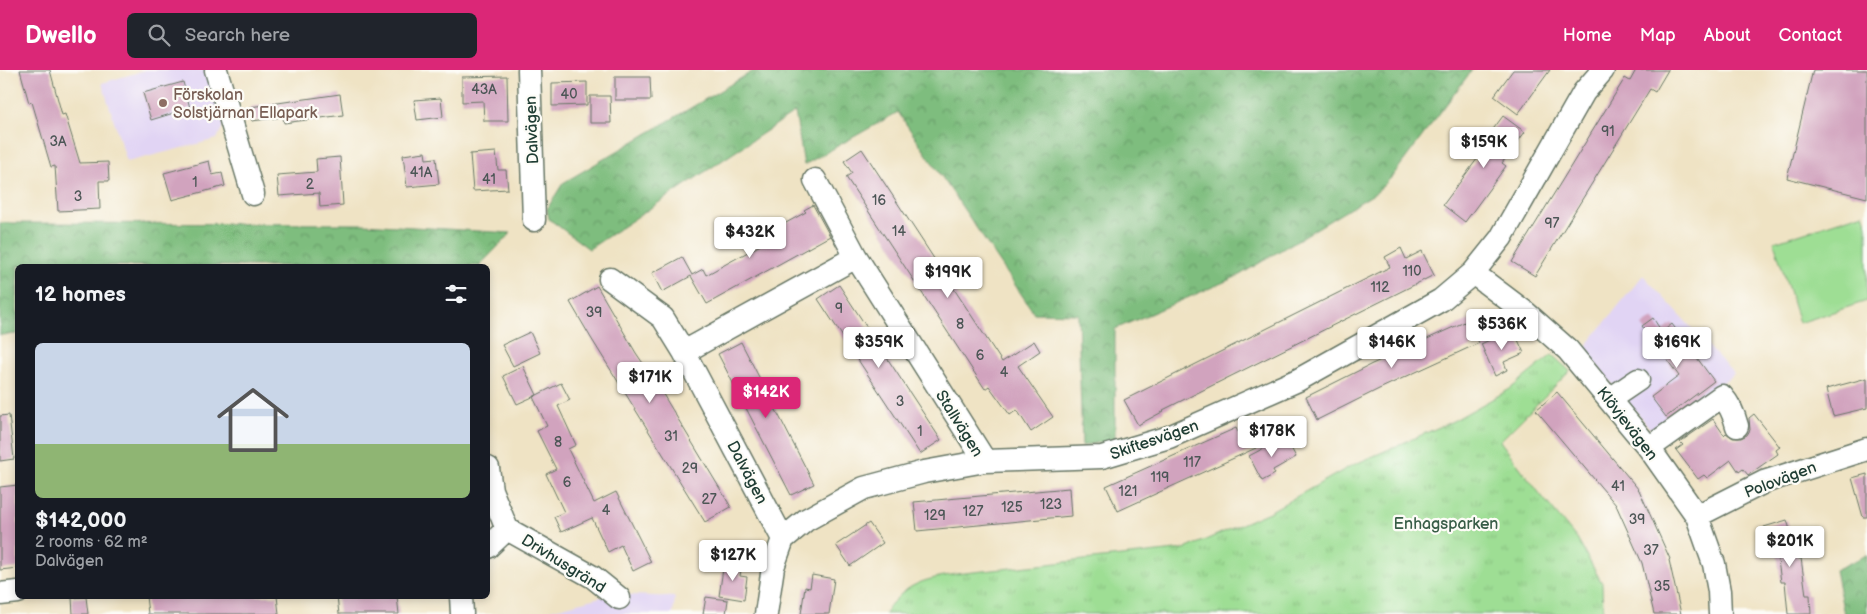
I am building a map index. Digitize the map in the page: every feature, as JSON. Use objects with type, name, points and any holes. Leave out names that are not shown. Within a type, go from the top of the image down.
[{"type":"street","points":[[216,70],[253,194]]},
{"type":"street","name":"Dalvägen","points":[[529,70],[534,220]]},
{"type":"street","name":"Skiftesvägen","points":[[783,539],[806,520],[864,488],[924,472],[985,462],[1102,457],[1169,437],[1298,380],[1442,300],[1473,273],[1501,238],[1584,92],[1602,70]]},
{"type":"street","name":"Stallvägen","points":[[815,180],[856,257],[985,462]]},
{"type":"street","points":[[684,352],[856,257]]},
{"type":"street","name":"Klövjevägen","points":[[1473,273],[1526,313],[1568,350],[1649,448],[1697,516],[1714,564],[1719,591],[1720,614]]},
{"type":"street","name":"Dalvägen","points":[[610,279],[663,318],[684,352],[783,539]]},
{"type":"street","points":[[1610,399],[1638,380]]},
{"type":"street","points":[[1649,448],[1722,396],[1734,413],[1737,426]]},
{"type":"street","name":"Polovägen","points":[[1697,516],[1764,482],[1867,449]]},
{"type":"street","name":"Drivhusgränd","points":[[490,483],[491,490],[507,529],[593,577],[619,598]]},
{"type":"street","name":"Drivhusgränd","points":[[490,545],[507,529]]},
{"type":"street","points":[[766,614],[773,567],[783,539]]},
{"type":"street","points":[[0,594],[15,592]]},
{"type":"street","points":[[461,599],[462,614]]},
{"type":"shaded area","name":"Förskolan Solstjärnan Ellapark","points":[[146,70],[208,70],[224,124],[217,139],[127,162],[102,83]]},
{"type":"shaded area","points":[[1643,275],[1734,374],[1654,433],[1583,350]]},
{"type":"shaded area","points":[[612,594],[675,597],[673,614],[536,614]]},
{"type":"green space","points":[[755,70],[1472,70],[1391,178],[1377,192],[1238,276],[1115,329],[1115,439],[1082,446],[1078,314],[1034,313],[898,112],[804,165],[795,112],[589,249],[549,219],[547,209],[563,183]]},
{"type":"green space","points":[[1863,213],[1867,225],[1867,301],[1799,323],[1774,242]]},
{"type":"green space","points":[[0,223],[364,224],[511,233],[481,264],[15,264],[15,334],[0,335]]},
{"type":"green space","name":"Enhagsparken","points":[[1552,355],[1570,371],[1500,441],[1577,539],[1602,583],[1603,614],[885,614],[903,592],[924,581],[939,577],[1185,549],[1269,512],[1351,466],[1453,421],[1510,389]]},
{"type":"green space","points":[[1867,555],[1867,614],[1844,614],[1835,570]]},
{"type":"building","points":[[20,70],[50,70],[62,115],[65,114],[80,163],[108,162],[109,181],[99,181],[100,209],[58,211],[55,166],[51,167],[32,102],[29,103]]},
{"type":"building","points":[[1513,70],[1550,70],[1518,114],[1494,96]]},
{"type":"building","points":[[1636,70],[1668,70],[1655,92],[1650,89],[1535,276],[1512,262],[1625,78],[1630,81]]},
{"type":"building","points":[[1813,70],[1867,70],[1867,198],[1787,178]]},
{"type":"building","points":[[507,76],[508,121],[484,121],[483,101],[462,102],[462,77]]},
{"type":"building","points":[[615,77],[650,77],[651,100],[615,100]]},
{"type":"building","points":[[183,82],[190,108],[151,120],[143,93]]},
{"type":"building","points":[[587,82],[587,105],[552,106],[552,83]]},
{"type":"building","points":[[340,94],[343,115],[284,123],[283,117],[252,121],[250,107]]},
{"type":"building","points":[[590,96],[610,96],[611,123],[590,123]]},
{"type":"building","points":[[441,98],[443,117],[417,120],[414,100]]},
{"type":"building","points":[[1503,116],[1525,132],[1502,163],[1506,166],[1465,222],[1443,205],[1486,147],[1482,144]]},
{"type":"building","points":[[862,149],[1002,362],[1034,341],[1040,351],[1018,366],[1053,417],[1031,432],[1017,410],[1010,415],[989,386],[985,389],[846,177],[852,173],[844,161]]},
{"type":"building","points":[[425,152],[426,159],[436,158],[439,184],[407,187],[403,155]]},
{"type":"building","points":[[496,152],[498,170],[506,170],[508,189],[473,191],[470,154]]},
{"type":"building","points":[[340,157],[343,205],[320,207],[319,193],[279,196],[277,175],[317,172],[316,159]]},
{"type":"building","points":[[209,161],[212,175],[222,173],[225,186],[172,200],[164,173]]},
{"type":"building","points":[[813,205],[830,236],[707,304],[691,276],[662,292],[652,273],[682,257],[692,275],[703,269],[706,275],[777,236],[773,230],[806,212],[804,210]]},
{"type":"building","points":[[1401,248],[1406,259],[1422,251],[1434,275],[1163,410],[1138,425],[1124,400],[1390,267],[1385,257]]},
{"type":"building","points":[[839,285],[941,440],[920,454],[818,299]]},
{"type":"building","points":[[597,286],[731,507],[705,522],[570,302]]},
{"type":"building","points":[[1653,318],[1662,332],[1672,324],[1714,381],[1666,417],[1651,397],[1679,376],[1642,326]]},
{"type":"building","points":[[1469,320],[1479,343],[1317,420],[1306,397],[1372,364]]},
{"type":"building","points":[[1513,329],[1524,353],[1504,362],[1507,370],[1495,376],[1481,344]]},
{"type":"building","points":[[530,332],[540,353],[513,366],[502,345]]},
{"type":"building","points":[[741,342],[814,484],[791,495],[718,354]]},
{"type":"building","points":[[523,366],[537,395],[517,404],[503,376]]},
{"type":"building","points":[[1867,378],[1867,408],[1833,416],[1826,389]]},
{"type":"building","points":[[561,383],[570,400],[558,406],[576,445],[568,449],[594,503],[616,492],[651,562],[633,571],[621,545],[608,552],[592,518],[561,532],[554,517],[564,512],[546,474],[556,469],[537,431],[547,426],[533,397]]},
{"type":"building","points":[[1557,392],[1639,490],[1670,559],[1681,614],[1654,614],[1642,563],[1616,505],[1536,410]]},
{"type":"building","points":[[1754,414],[1780,447],[1776,450],[1778,454],[1748,475],[1743,469],[1739,472],[1731,460],[1707,478],[1704,475],[1698,479],[1676,450],[1683,445],[1680,442],[1713,419],[1724,435],[1726,433],[1733,438],[1741,438],[1747,435],[1750,430],[1749,418]]},
{"type":"building","points":[[9,415],[14,459],[0,461],[0,416]]},
{"type":"building","points":[[1236,428],[1238,432],[1247,428],[1256,448],[1118,511],[1106,486]]},
{"type":"building","points":[[1285,437],[1296,457],[1273,470],[1275,474],[1262,481],[1249,456]]},
{"type":"building","points":[[1867,474],[1867,517],[1863,517],[1852,478]]},
{"type":"building","points":[[15,485],[15,568],[0,570],[0,487]]},
{"type":"building","points":[[1069,488],[1071,516],[917,531],[914,502]]},
{"type":"building","points":[[1787,520],[1799,559],[1801,558],[1806,595],[1810,595],[1811,614],[1788,614],[1785,582],[1781,582],[1776,546],[1771,548],[1764,527]]},
{"type":"building","points":[[869,523],[883,543],[850,566],[836,545]]},
{"type":"building","points":[[724,562],[742,565],[740,576],[747,577],[744,600],[719,596]]},
{"type":"building","points":[[812,575],[834,579],[829,614],[801,614],[805,587],[810,588]]},
{"type":"building","points":[[706,597],[728,600],[726,614],[703,614]]},
{"type":"building","points":[[72,599],[86,599],[88,614],[73,614]]},
{"type":"building","points":[[146,599],[277,599],[279,614],[148,614]]},
{"type":"building","points":[[337,599],[397,599],[399,614],[339,614]]},
{"type":"place","name":"Förskolan Solstjärnan Ellapark","points":[[163,103]]}]
